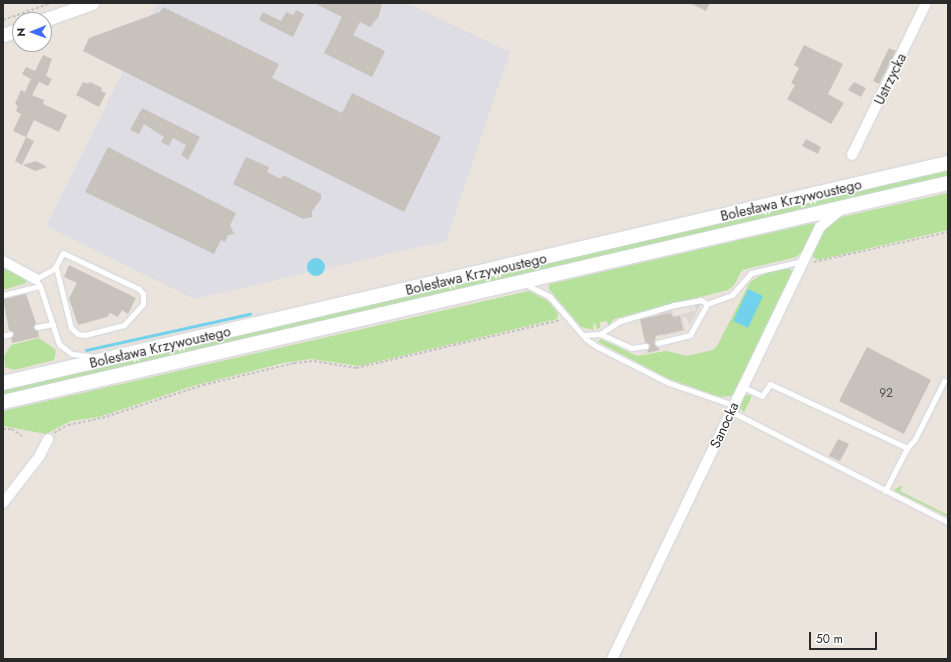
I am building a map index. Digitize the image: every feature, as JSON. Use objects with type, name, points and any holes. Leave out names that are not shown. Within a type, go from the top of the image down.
[{"type":"main road","name":"Bolesława Krzywoustego","points":[[3,383],[948,163]]},
{"type":"main road","name":"Bolesława Krzywoustego","points":[[3,402],[948,183]]},
{"type":"street","points":[[52,17],[92,3]]},
{"type":"street","name":"Ustrzycka","points":[[852,155],[926,3]]},
{"type":"street","name":"Sanocka","points":[[612,659],[802,261],[823,222],[852,206]]},
{"type":"street","points":[[3,261],[37,282]]},
{"type":"street","points":[[3,503],[39,456],[48,439]]},
{"type":"lane","points":[[3,295],[37,282],[56,267],[63,253],[139,289],[143,294],[143,304],[124,325],[85,335],[78,334],[71,328],[56,267]]},
{"type":"lane","points":[[658,343],[690,335],[707,304],[732,295],[755,272],[802,261]]},
{"type":"lane","points":[[37,282],[53,324],[57,342],[72,354],[85,357],[104,353],[122,355]]},
{"type":"lane","points":[[516,284],[532,286],[544,292],[583,335],[598,347],[669,383],[732,408],[885,491],[948,522]]},
{"type":"lane","points":[[583,335],[600,334],[625,319],[698,300],[707,304]]},
{"type":"lane","points":[[37,327],[53,324]]},
{"type":"lane","points":[[3,336],[10,334]]},
{"type":"lane","points":[[600,334],[631,348],[646,346]]},
{"type":"lane","points":[[885,491],[907,448],[915,439],[944,381]]},
{"type":"lane","points":[[742,386],[762,396],[770,384],[907,448]]},
{"type":"path","points":[[3,20],[51,3]]},
{"type":"path","points":[[802,261],[812,262],[948,232]]},
{"type":"path","points":[[48,439],[56,430],[68,425],[102,418],[203,385],[294,363],[314,361],[356,368],[556,322]]},
{"type":"path","points":[[3,429],[12,429],[22,436]]},
{"type":"shaded area","points":[[157,3],[407,3],[510,52],[446,241],[194,299],[46,226]]},
{"type":"shaded area","points":[[701,303],[690,326],[686,317],[682,318],[685,331],[662,336],[658,314],[671,309],[674,316],[691,312],[690,305],[692,311],[696,311],[695,304]],"holes":[[[671,313],[672,317],[680,316],[683,330],[664,334],[660,316]]]},
{"type":"green space","points":[[948,169],[948,179],[3,397],[3,388]]},
{"type":"green space","points":[[948,193],[948,230],[818,260],[810,255],[823,230],[837,218]]},
{"type":"green space","points":[[813,223],[816,225],[803,251],[796,257],[742,270],[734,285],[728,290],[614,319],[608,326],[607,321],[600,322],[600,328],[597,329],[595,323],[593,324],[594,330],[581,327],[548,288],[550,284]]},
{"type":"green space","points":[[3,266],[26,278],[26,283],[3,290]]},
{"type":"green space","points":[[789,268],[793,272],[735,392],[731,396],[720,397],[669,379],[598,342],[601,339],[637,356],[666,351],[687,356],[713,350],[717,346],[750,282],[765,273]]},
{"type":"green space","points":[[529,291],[548,301],[558,313],[557,319],[359,366],[311,359],[283,363],[193,386],[99,417],[71,421],[46,434],[3,426],[3,411]]},
{"type":"green space","points":[[39,338],[56,350],[54,360],[14,370],[5,367],[4,356],[11,345]]},
{"type":"green space","points":[[743,396],[752,396],[744,412],[738,406]]},
{"type":"green space","points":[[903,485],[900,491],[948,515],[948,517],[893,490]]},
{"type":"water","points":[[316,258],[322,261],[325,267],[322,273],[316,276],[310,273],[307,267],[310,261]]},
{"type":"water","points":[[748,289],[763,296],[748,328],[733,321]]},
{"type":"building","points":[[314,3],[382,3],[379,16],[370,27],[360,22],[353,35],[385,51],[372,77],[324,53],[342,17]]},
{"type":"building","points":[[690,3],[710,3],[706,11]]},
{"type":"building","points":[[163,7],[279,64],[272,78],[342,113],[352,93],[441,137],[404,212],[83,51],[89,38],[160,12]]},
{"type":"building","points":[[296,10],[304,14],[293,37],[259,20],[263,12],[281,21],[286,12],[293,15]]},
{"type":"building","points":[[804,45],[843,64],[828,94],[844,103],[831,124],[787,99],[795,85],[791,83],[799,68],[794,65]]},
{"type":"building","points":[[889,48],[896,51],[879,84],[873,81]]},
{"type":"building","points":[[43,55],[52,59],[46,76],[52,79],[48,86],[39,82],[32,95],[44,100],[43,104],[67,115],[59,132],[34,120],[26,137],[13,131],[21,114],[16,111],[18,106],[15,104],[21,90],[25,92],[31,79],[22,74],[26,67],[35,71]]},
{"type":"building","points":[[83,82],[88,84],[90,82],[102,88],[101,91],[106,93],[99,107],[76,95]]},
{"type":"building","points":[[854,82],[866,88],[861,97],[848,90]]},
{"type":"building","points":[[142,108],[200,137],[188,160],[181,155],[186,145],[173,138],[169,146],[161,142],[164,137],[144,124],[139,134],[130,130]]},
{"type":"building","points":[[26,137],[34,141],[22,165],[15,161]]},
{"type":"building","points":[[806,139],[821,147],[818,154],[802,146]]},
{"type":"building","points":[[108,147],[236,213],[230,225],[234,234],[228,235],[225,242],[221,240],[214,254],[85,192]]},
{"type":"building","points":[[246,157],[269,167],[267,172],[281,179],[283,175],[321,194],[321,199],[312,211],[312,217],[303,219],[233,184]]},
{"type":"building","points":[[36,161],[47,167],[35,171],[23,165]]},
{"type":"building","points":[[69,265],[136,298],[128,314],[122,310],[118,317],[110,313],[107,317],[78,325],[69,298],[77,283],[64,277]]},
{"type":"building","points":[[26,294],[36,323],[33,328],[38,331],[39,337],[12,343],[11,338],[14,333],[9,330],[3,299]]},
{"type":"building","points":[[671,313],[672,317],[680,316],[683,330],[656,336],[654,344],[660,350],[647,353],[650,345],[645,342],[640,319]]},
{"type":"building","points":[[867,347],[931,380],[904,434],[839,401]]},
{"type":"building","points":[[838,439],[849,444],[840,461],[829,456]]},
{"type":"waterway","points":[[86,350],[250,314]]}]
